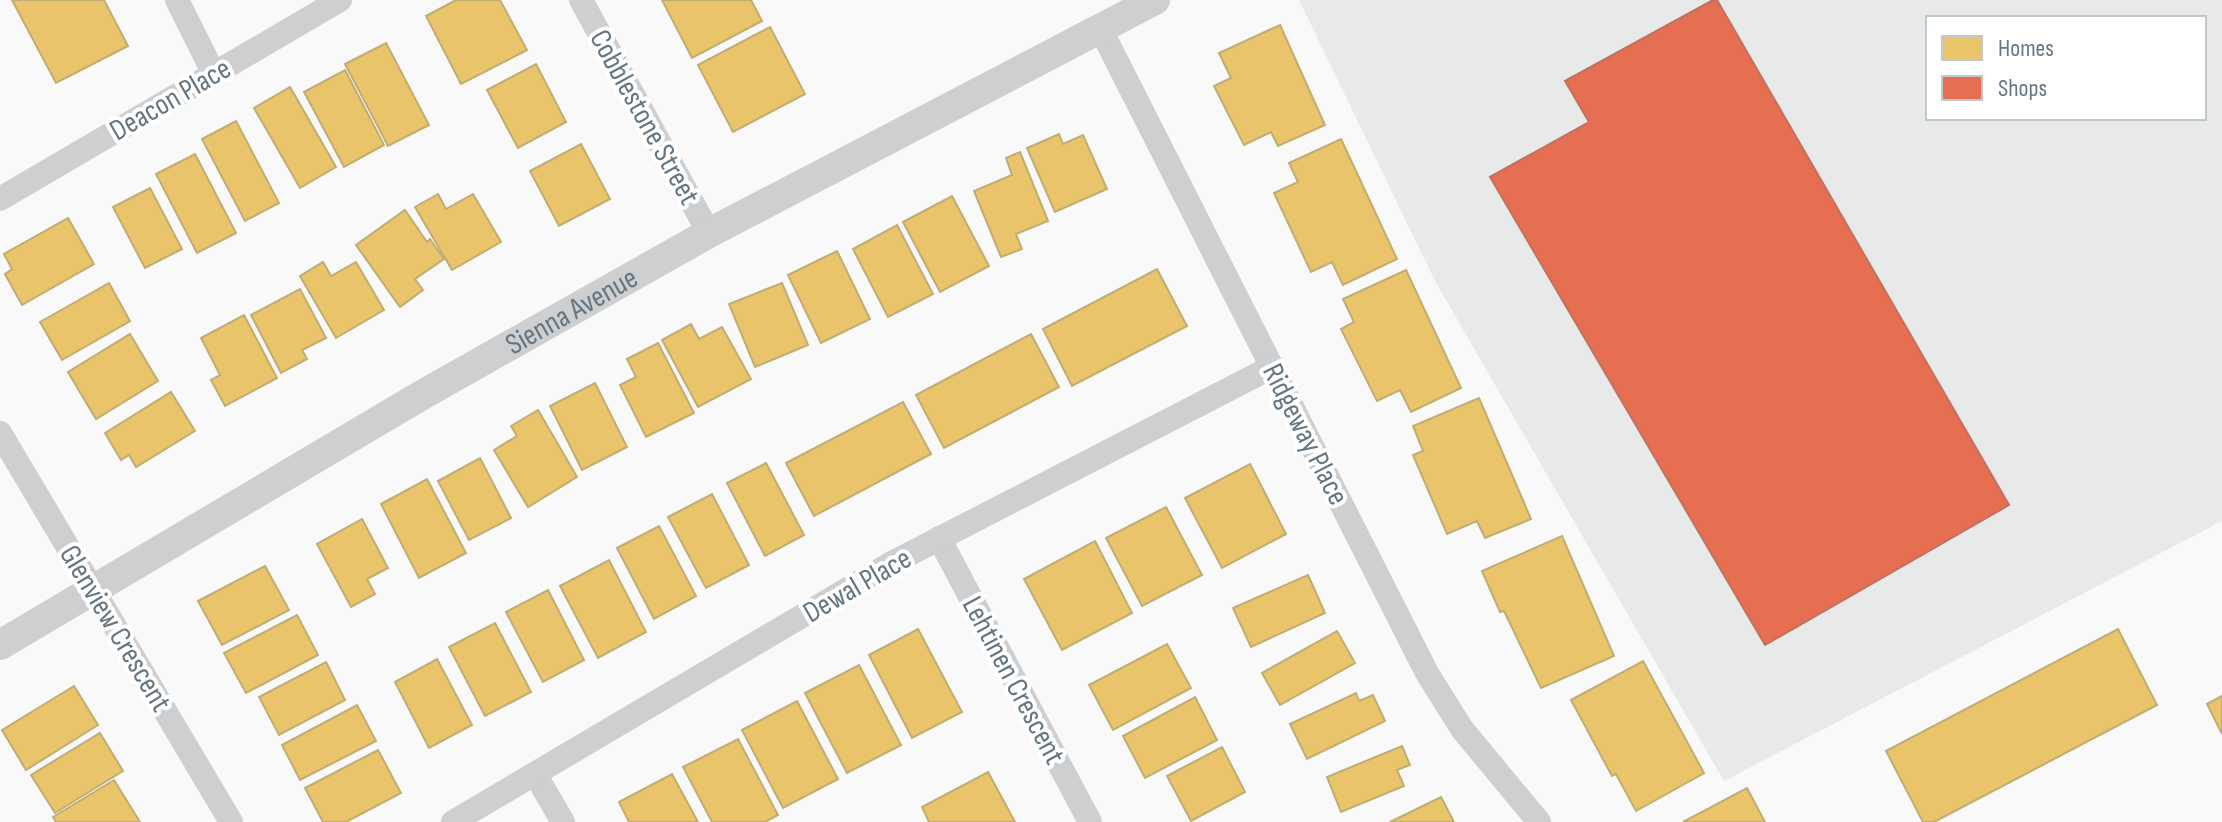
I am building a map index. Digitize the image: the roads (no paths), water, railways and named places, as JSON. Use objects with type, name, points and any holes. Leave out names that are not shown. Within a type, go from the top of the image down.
[{"type":"street","points":[[177,0],[214,74]]},
{"type":"street","name":"Deacon Place","points":[[0,199],[340,0]]},
{"type":"street","name":"Cobblestone Street","points":[[581,0],[709,233]]},
{"type":"street","name":"Sienna Avenue","points":[[0,645],[422,395],[709,233],[1155,0]]},
{"type":"street","name":"Ridgeway Place","points":[[1100,28],[1427,673],[1462,729],[1539,822]]},
{"type":"street","name":"Dewal Place","points":[[453,822],[890,564],[1272,367]]},
{"type":"street","name":"Glenview Crescent","points":[[0,433],[231,822]]},
{"type":"street","name":"Lehtinen Crescent","points":[[939,538],[1090,822]]},
{"type":"street","points":[[535,774],[563,822]]}]
